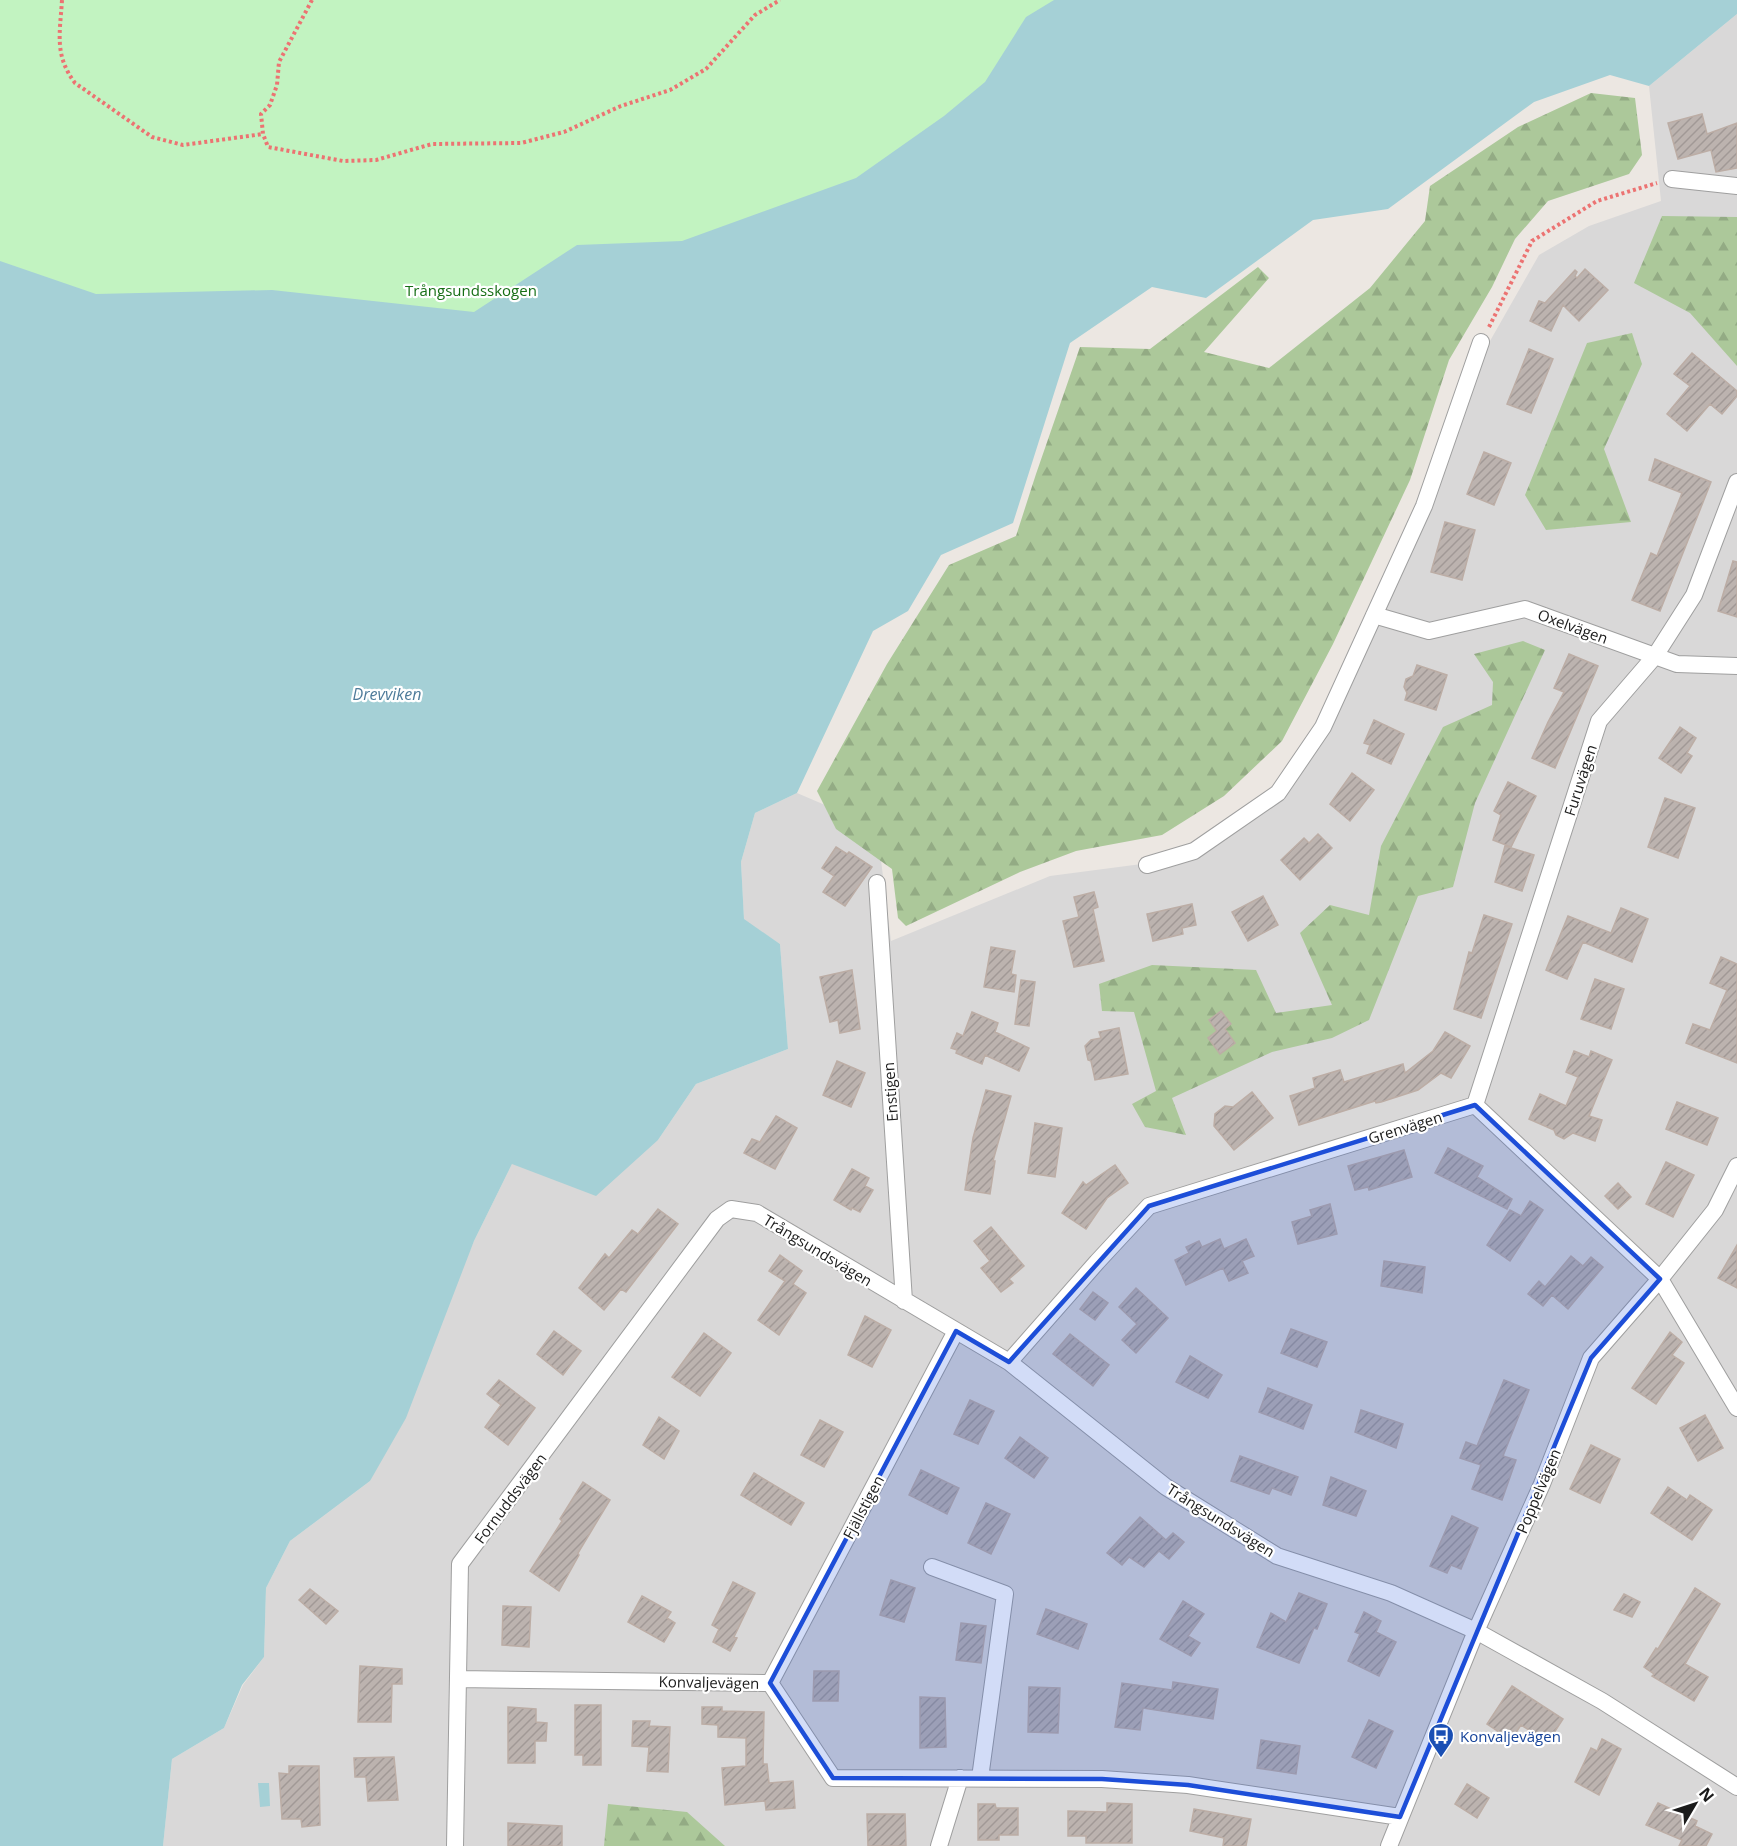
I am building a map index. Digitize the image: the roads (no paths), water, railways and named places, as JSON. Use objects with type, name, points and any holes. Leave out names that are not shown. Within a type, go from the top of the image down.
[{"type":"street","points":[[1672,179],[1737,186]]},
{"type":"street","points":[[1147,865],[1194,851],[1278,793],[1323,727],[1424,506],[1481,342]]},
{"type":"street","name":"Furuvägen","points":[[1475,1105],[1599,721],[1655,656],[1694,595],[1737,482]]},
{"type":"street","name":"Oxelvägen","points":[[1374,615],[1429,631],[1525,609],[1677,664],[1737,666]]},
{"type":"street","name":"Enstigen","points":[[877,883],[904,1301]]},
{"type":"street","points":[[1475,1105],[1660,1279],[1737,1408]]},
{"type":"street","name":"Grenvägen","points":[[1009,1362],[1149,1206],[1475,1105]]},
{"type":"street","name":"Poppelvägen","points":[[1389,1846],[1476,1631],[1542,1484],[1592,1358],[1716,1210],[1737,1166]]},
{"type":"street","name":"Trångsundsvägen","points":[[731,1209],[757,1214],[1009,1362],[1166,1487],[1277,1556],[1391,1593],[1476,1631],[1602,1701],[1737,1787]]},
{"type":"street","name":"Fornuddsvägen","points":[[455,1846],[460,1564],[717,1219],[731,1209]]},
{"type":"street","name":"Fjällstigen","points":[[771,1683],[956,1331]]},
{"type":"street","points":[[932,1567],[1005,1594],[980,1778]]},
{"type":"street","name":"Konvaljevägen","points":[[458,1678],[771,1683],[833,1778],[1102,1779],[1188,1785],[1400,1817]]},
{"type":"street","points":[[939,1846],[960,1778]]},
{"type":"water","name":"Drevviken","points":[[1054,0],[1737,0],[1737,14],[1649,86],[1610,75],[1534,102],[1388,209],[1313,220],[1206,298],[1152,287],[1070,343],[1013,523],[941,555],[908,611],[873,631],[797,793],[755,813],[741,862],[744,919],[780,944],[788,1049],[696,1084],[658,1140],[596,1196],[512,1164],[474,1241],[406,1418],[370,1481],[290,1541],[266,1588],[264,1657],[242,1685],[224,1728],[172,1759],[163,1846],[0,1846],[0,261],[96,294],[272,290],[474,312],[577,245],[682,241],[856,178],[944,116],[985,82],[1026,17]]},
{"type":"water","points":[[258,1783],[269,1783],[270,1806],[260,1807]]},
{"type":"place","name":"Konvaljevägen","points":[[1441,1759]]},
{"type":"park label","name":"Trångsundsskogen","points":[[471,290]]}]
